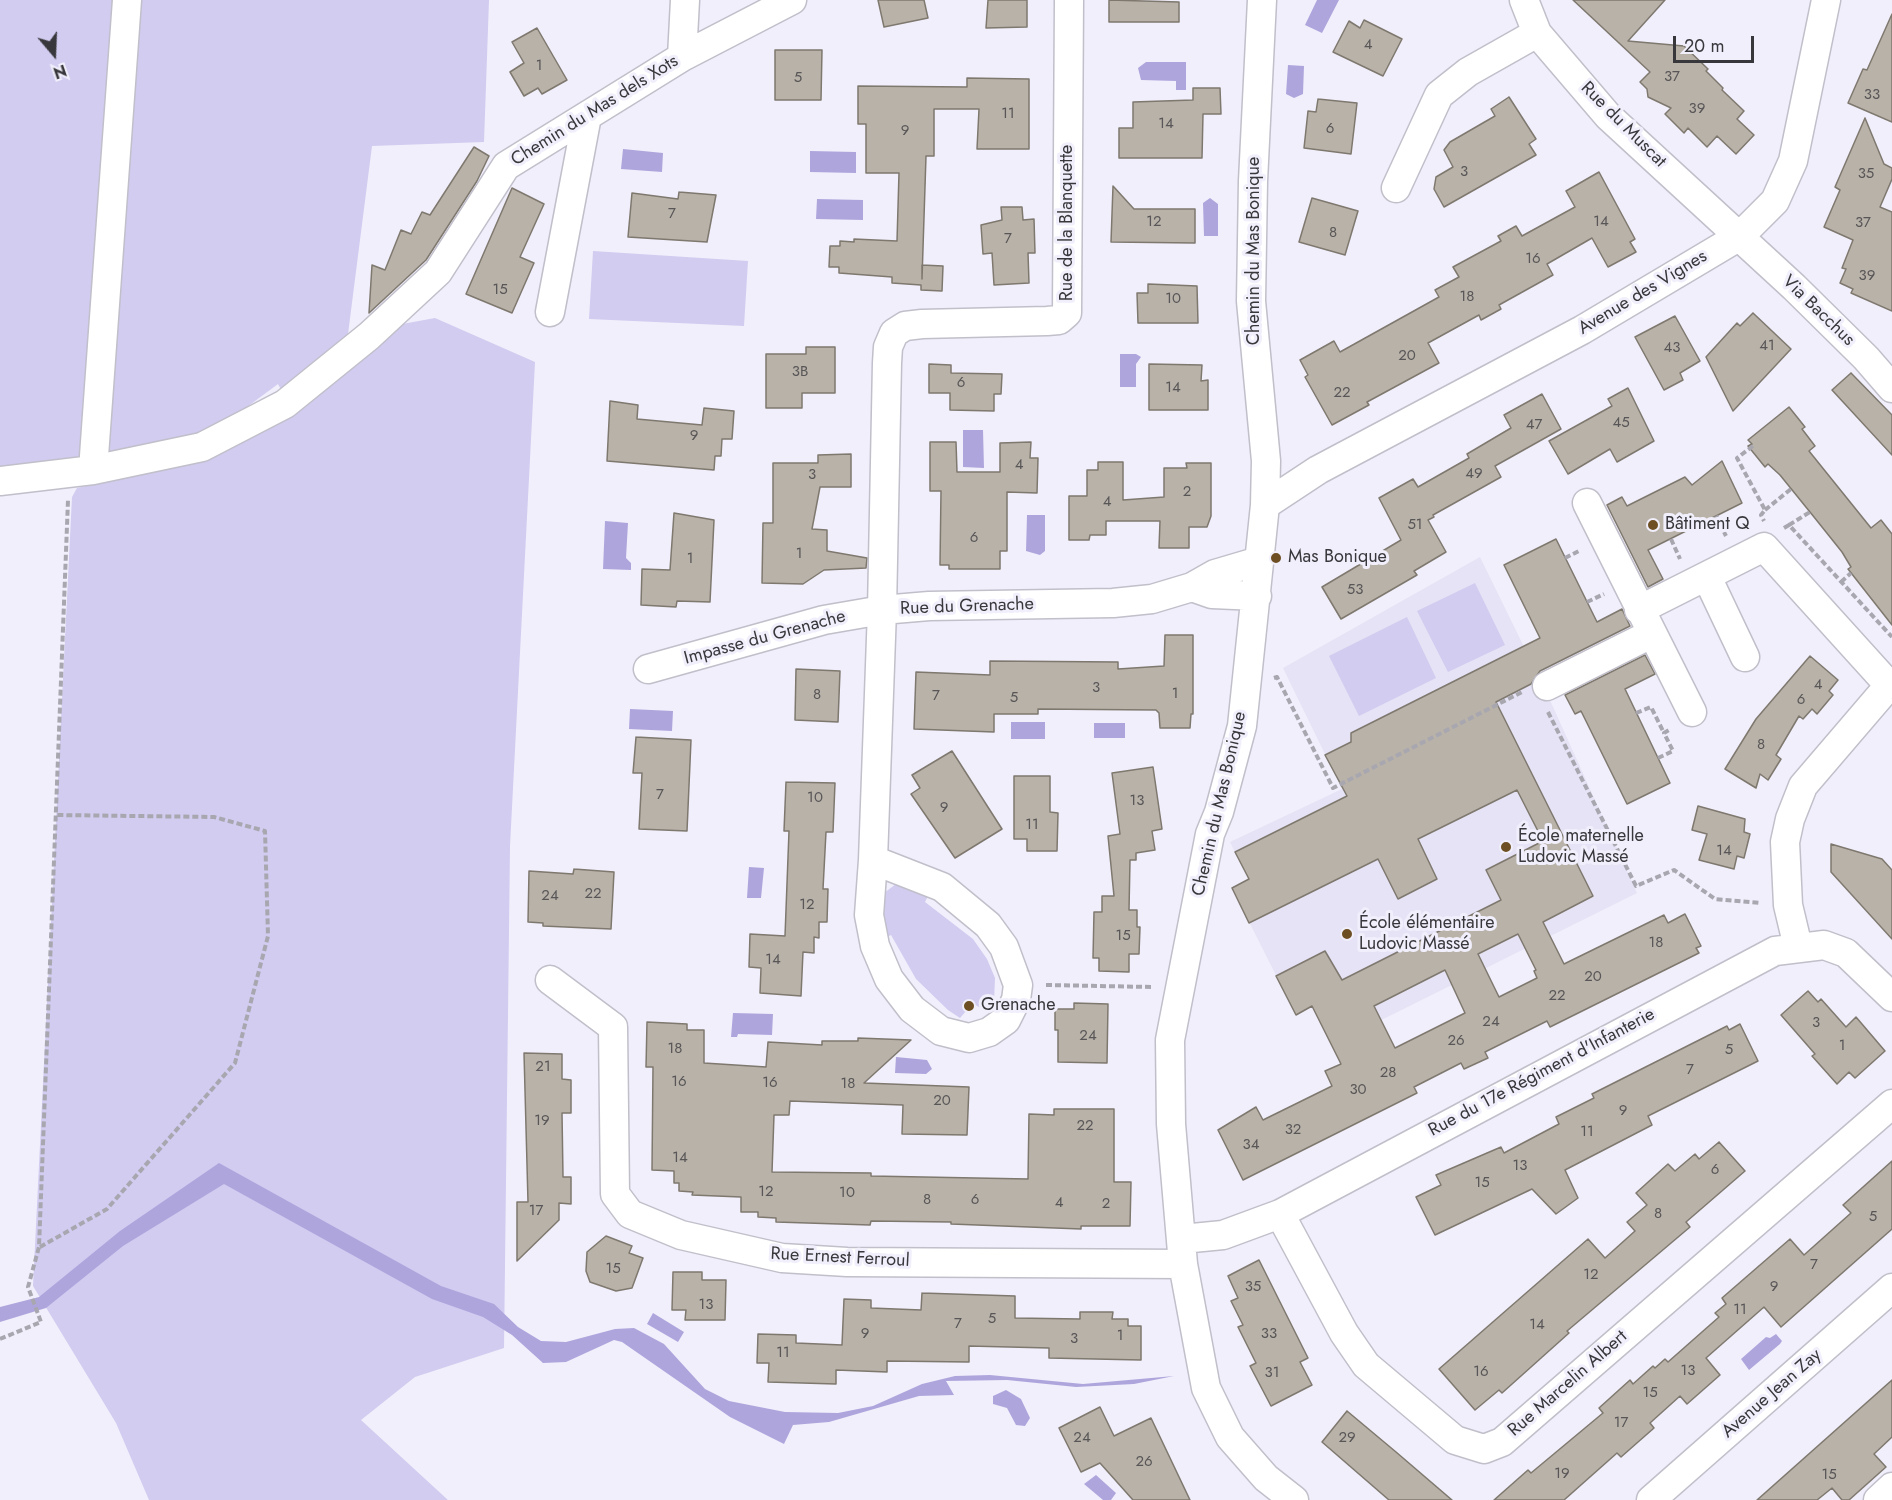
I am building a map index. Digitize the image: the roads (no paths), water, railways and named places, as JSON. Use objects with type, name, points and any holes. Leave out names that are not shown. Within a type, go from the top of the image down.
[{"type":"street","points":[[81,471],[127,0]]},
{"type":"street","points":[[682,57],[685,0]]},
{"type":"street","name":"Chemin du Mas dels Xots","points":[[0,481],[81,471],[202,447],[285,405],[369,336],[438,272],[506,166],[682,57],[792,0]]},
{"type":"street","name":"Rue de la Blanquette","points":[[882,610],[887,363],[888,347],[894,333],[905,326],[922,324],[1059,320],[1067,313],[1069,0]]},
{"type":"street","name":"Chemin du Mas Bonique","points":[[1262,0],[1253,181],[1251,301],[1266,461],[1265,504],[1254,630],[1245,683],[1242,726],[1210,834],[1178,987],[1170,1040],[1170,1104],[1183,1252],[1206,1388],[1230,1437],[1266,1478],[1294,1500]]},
{"type":"street","name":"Rue du Muscat","points":[[1524,0],[1537,33],[1608,116],[1740,236]]},
{"type":"street","name":"Avenue des Vignes","points":[[1265,504],[1318,470],[1582,330],[1740,236],[1775,201],[1793,161],[1826,0]]},
{"type":"street","points":[[1396,188],[1439,95],[1468,72],[1537,33]]},
{"type":"street","points":[[550,312],[587,116]]},
{"type":"street","name":"Via Bacchus","points":[[1740,236],[1866,358],[1892,388]]},
{"type":"street","points":[[1266,461],[1318,470]]},
{"type":"street","points":[[1587,503],[1692,712]]},
{"type":"street","points":[[1539,694],[1707,577],[1764,547],[1891,683],[1803,786],[1790,819],[1785,842],[1788,905],[1798,947]]},
{"type":"street","name":"Rue du Grenache","points":[[1202,591],[1215,574],[1259,561]]},
{"type":"street","points":[[1707,577],[1745,657]]},
{"type":"street","points":[[1202,591],[1254,630]]},
{"type":"street","name":"Rue du Grenache","points":[[873,860],[942,886],[960,898],[988,925],[1004,947],[1018,985],[1016,1000],[1006,1020],[989,1032],[969,1038],[941,1031],[912,1009],[889,979],[875,946],[869,915],[882,610],[929,606],[1113,603],[1202,591],[1257,596]]},
{"type":"street","name":"Impasse du Grenache","points":[[648,669],[824,620],[882,610]]},
{"type":"street","name":"Rue du 17e Régiment d'Infanterie","points":[[1183,1252],[1280,1214],[1774,951],[1824,945],[1846,953],[1892,997]]},
{"type":"street","name":"Rue Ernest Ferroul","points":[[550,980],[613,1026],[615,1194],[630,1214],[681,1235],[782,1258],[847,1262],[1183,1252]]},
{"type":"street","name":"Rue Marcelin Albert","points":[[1280,1214],[1344,1333],[1366,1365],[1455,1440],[1484,1449],[1502,1442],[1892,1104]]},
{"type":"street","name":"Avenue Jean Zay","points":[[1652,1500],[1892,1288]]},
{"type":"street","points":[[1878,1500],[1892,1487]]},
{"type":"place","name":"Bâtiment Q","points":[[1653,525]]},
{"type":"place","name":"Mas Bonique","points":[[1276,558]]},
{"type":"place","name":"École maternelle Ludovic Massé","points":[[1506,847]]},
{"type":"place","name":"École élémentaire Ludovic Massé","points":[[1347,934]]},
{"type":"place","name":"Grenache","points":[[969,1006]]}]
